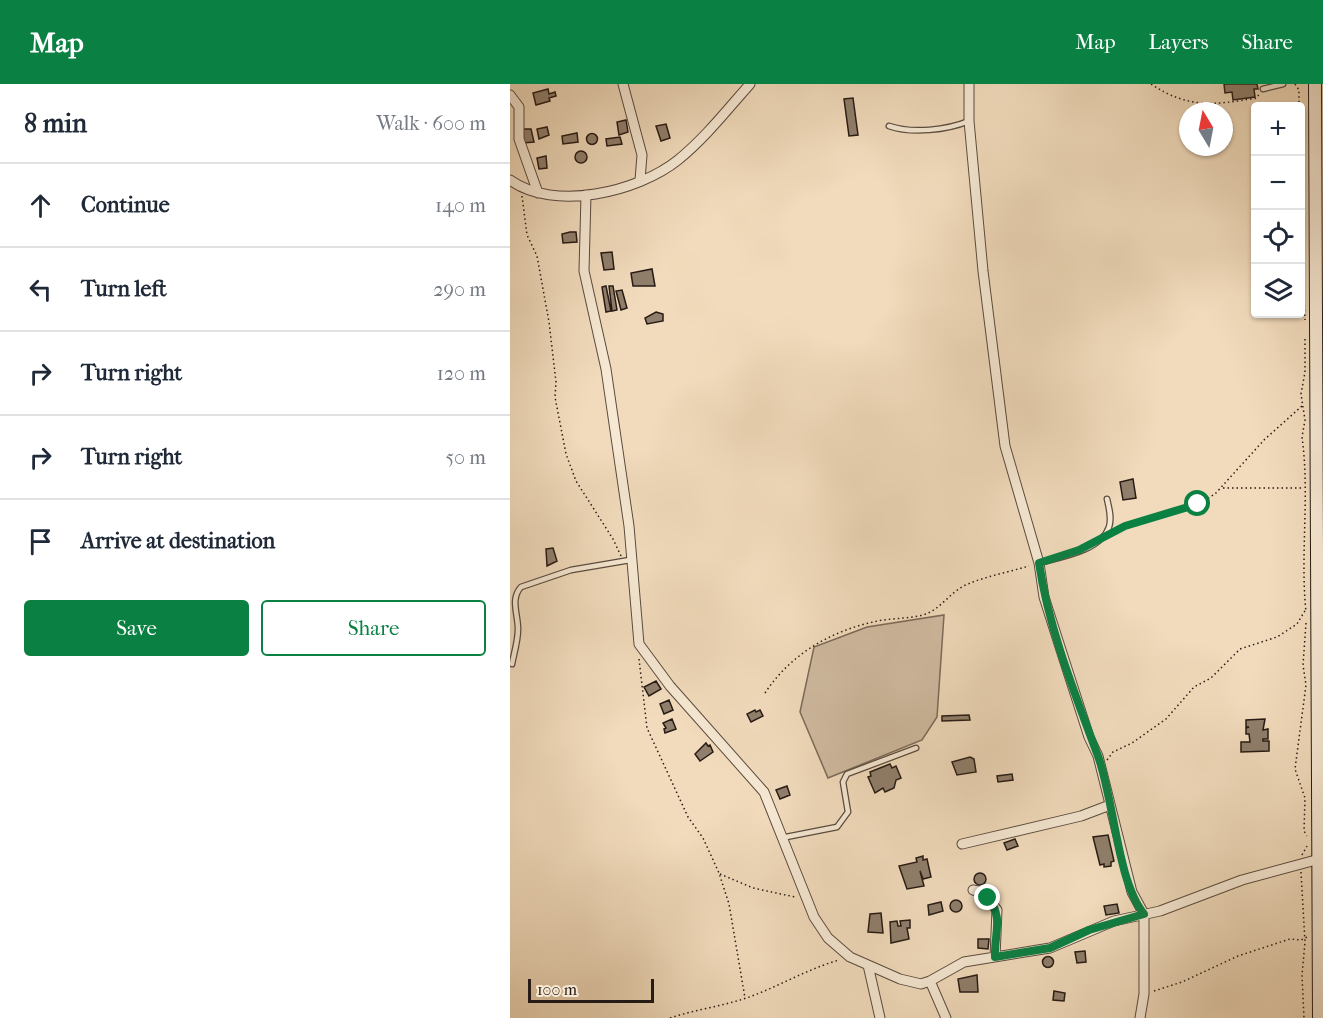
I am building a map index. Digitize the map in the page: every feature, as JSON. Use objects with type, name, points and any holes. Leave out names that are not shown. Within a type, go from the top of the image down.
[{"type":"main road","points":[[1315,84],[1319,101],[1319,1018]]},
{"type":"street","points":[[623,84],[642,155],[640,180]]},
{"type":"street","points":[[510,180],[538,193],[568,197],[586,195],[640,180],[675,162],[697,143],[750,84]]},
{"type":"street","points":[[969,84],[969,121],[989,327],[1005,446],[1039,563],[1044,597],[1103,774],[1132,892],[1144,914],[1144,994],[1140,1018]]},
{"type":"street","points":[[511,99],[519,107],[519,139],[538,193]]},
{"type":"street","points":[[586,195],[584,271],[606,369],[629,526],[626,560],[639,644],[670,686],[762,787],[820,928],[850,957],[913,983],[930,981],[951,967],[964,962],[1050,948],[1089,930],[1160,911],[1242,880],[1320,859]]},
{"type":"street","points":[[962,844],[1081,816],[1110,805]]},
{"type":"street","points":[[973,890],[983,892],[997,910],[995,957]]},
{"type":"street","points":[[868,965],[880,1018]]},
{"type":"street","points":[[930,981],[946,1018]]},
{"type":"lane","points":[[1263,89],[1283,84]]},
{"type":"lane","points":[[890,126],[901,130],[922,129],[956,126],[969,121]]},
{"type":"lane","points":[[1039,563],[1079,550],[1101,539],[1109,528],[1110,516],[1107,499]]},
{"type":"lane","points":[[512,664],[518,629],[514,600],[516,592],[543,578],[626,560]]},
{"type":"lane","points":[[781,837],[837,827],[848,812],[843,782],[847,774],[916,748]]},
{"type":"path","points":[[1151,84],[1168,95],[1213,106],[1257,98],[1263,89]]},
{"type":"path","points":[[1295,84],[1299,90],[1299,102]]},
{"type":"path","points":[[520,186],[527,235],[537,256],[549,322],[556,382],[555,397],[566,454],[576,481],[626,560]]},
{"type":"path","points":[[1302,264],[1305,320]]},
{"type":"path","points":[[1304,1018],[1305,938],[1302,875],[1301,871],[1293,868],[1309,839],[1304,831],[1305,798],[1295,769],[1306,676],[1303,665],[1306,609],[1303,580],[1305,488],[1302,437],[1305,420],[1302,406],[1306,330]]},
{"type":"path","points":[[1101,539],[1125,526],[1198,504],[1222,488],[1233,471],[1302,406]]},
{"type":"path","points":[[1222,488],[1305,488]]},
{"type":"path","points":[[765,693],[792,660],[810,646],[871,622],[923,615],[967,584],[1039,563]]},
{"type":"path","points":[[1103,774],[1113,752],[1132,743],[1166,719],[1194,687],[1212,678],[1240,649],[1277,637],[1297,624],[1306,609]]},
{"type":"path","points":[[639,644],[640,679],[647,728],[688,817],[703,838],[719,873],[729,904],[745,998]]},
{"type":"path","points":[[719,873],[753,888],[791,897],[806,897]]},
{"type":"path","points":[[1144,994],[1182,982],[1238,956],[1290,939],[1305,938],[1318,932]]},
{"type":"path","points":[[670,1018],[697,1010],[714,1009],[796,975],[850,957]]},
{"type":"shaded area","points":[[944,615],[937,717],[922,740],[828,778],[800,712],[814,647],[867,627]]},
{"type":"building","points":[[1224,84],[1257,84],[1258,89],[1254,89],[1255,97],[1233,100],[1232,92],[1225,93]]},
{"type":"building","points":[[548,89],[549,94],[555,92],[556,96],[549,98],[550,101],[536,105],[533,93]]},
{"type":"building","points":[[853,98],[858,135],[849,136],[844,99]]},
{"type":"building","points":[[626,120],[628,132],[619,135],[617,122]]},
{"type":"building","points":[[666,124],[670,138],[661,141],[656,126]]},
{"type":"building","points":[[547,127],[549,135],[539,139],[537,129]]},
{"type":"building","points":[[523,129],[531,129],[534,142],[523,143]]},
{"type":"building","points":[[577,133],[578,142],[563,144],[562,136]]},
{"type":"building","points":[[592,134],[596,135],[596,143],[592,144],[588,143],[587,139],[588,135]]},
{"type":"building","points":[[620,137],[622,144],[607,146],[606,139]]},
{"type":"building","points":[[581,151],[587,157],[581,163],[575,157]]},
{"type":"building","points":[[546,156],[547,168],[539,169],[537,158]]},
{"type":"building","points":[[576,232],[577,242],[563,243],[562,234]]},
{"type":"building","points":[[612,252],[614,269],[604,270],[601,253]]},
{"type":"building","points":[[652,269],[655,286],[633,286],[631,273]]},
{"type":"building","points":[[606,286],[611,311],[606,312],[602,287]]},
{"type":"building","points":[[609,286],[613,286],[617,310],[612,311]]},
{"type":"building","points":[[622,290],[627,308],[621,310],[616,291]]},
{"type":"building","points":[[656,312],[663,314],[663,321],[647,324],[645,318]]},
{"type":"building","points":[[1133,479],[1136,498],[1123,500],[1120,482]]},
{"type":"building","points":[[553,548],[557,561],[547,566],[546,549]]},
{"type":"building","points":[[656,681],[661,689],[649,696],[644,687]]},
{"type":"building","points":[[669,700],[673,710],[664,714],[660,704]]},
{"type":"building","points":[[755,710],[756,712],[760,710],[763,716],[751,722],[747,714]]},
{"type":"building","points":[[969,715],[970,720],[942,721],[942,716]]},
{"type":"building","points":[[672,719],[676,729],[665,733],[666,728],[663,723]]},
{"type":"building","points":[[1265,719],[1263,730],[1268,729],[1268,739],[1263,739],[1263,741],[1269,741],[1269,751],[1241,752],[1241,742],[1250,742],[1249,734],[1246,734],[1246,728],[1249,727],[1246,727],[1246,720]]},
{"type":"building","points":[[706,743],[710,745],[713,752],[700,761],[695,754]]},
{"type":"building","points":[[970,757],[974,759],[976,772],[957,775],[952,762]]},
{"type":"building","points":[[890,764],[892,768],[896,766],[901,778],[896,780],[894,788],[885,792],[883,788],[875,793],[868,777],[871,776],[870,772]]},
{"type":"building","points":[[1012,774],[1013,780],[998,782],[997,776]]},
{"type":"building","points":[[787,786],[790,795],[780,799],[776,790]]},
{"type":"building","points":[[1108,835],[1114,861],[1111,862],[1111,866],[1104,867],[1104,864],[1100,865],[1093,837]]},
{"type":"building","points":[[1015,839],[1018,846],[1007,850],[1004,843]]},
{"type":"building","points":[[923,856],[923,860],[927,859],[931,877],[923,879],[920,871],[924,886],[907,889],[899,866],[917,862],[916,858]]},
{"type":"building","points":[[982,873],[985,874],[985,884],[978,885],[975,884],[974,877],[975,874]]},
{"type":"building","points":[[956,900],[962,906],[956,912],[950,906]]},
{"type":"building","points":[[941,902],[943,911],[929,915],[928,905]]},
{"type":"building","points":[[1117,904],[1119,913],[1106,915],[1104,906]]},
{"type":"building","points":[[881,913],[883,933],[868,932],[870,914]]},
{"type":"building","points":[[910,920],[910,928],[907,928],[909,939],[891,943],[890,922],[897,921],[898,926],[901,926],[900,921]]},
{"type":"building","points":[[978,939],[989,939],[988,949],[978,948]]},
{"type":"building","points":[[1085,951],[1086,962],[1077,963],[1075,952]]},
{"type":"building","points":[[1048,957],[1052,958],[1052,966],[1048,967],[1044,966],[1043,962],[1044,958]]},
{"type":"building","points":[[977,975],[978,992],[960,992],[958,979]]},
{"type":"building","points":[[1054,991],[1065,993],[1064,1001],[1053,1000]]},
{"type":"route","points":[[988,898],[997,910],[999,919],[995,957],[1050,948],[1089,930],[1144,914],[1138,907],[1132,892],[1098,756],[1089,737],[1044,597],[1039,563],[1079,550],[1125,526],[1198,504]]}]
